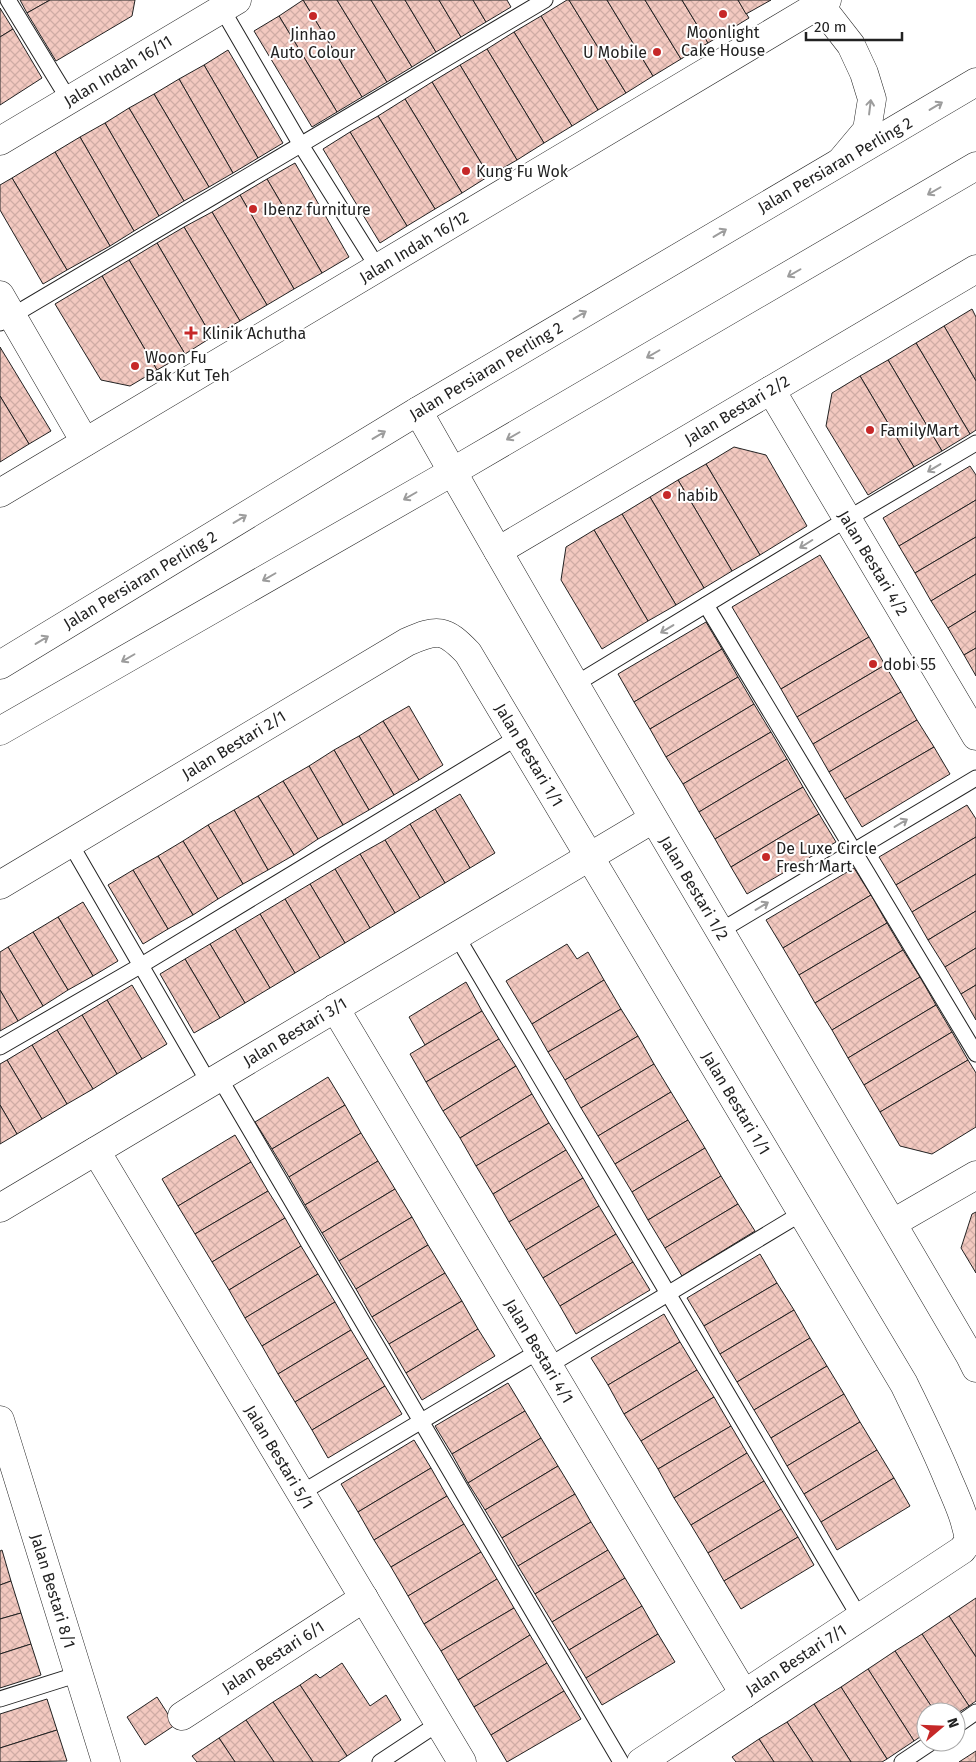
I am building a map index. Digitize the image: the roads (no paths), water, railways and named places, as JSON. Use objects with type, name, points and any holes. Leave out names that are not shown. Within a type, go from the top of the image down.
[{"type":"street","points":[[821,2],[851,45],[864,73],[872,99],[867,130],[840,163]]},
{"type":"street","name":"Jalan Indah 16/12","points":[[0,493],[821,2]]},
{"type":"street","name":"Jalan Indah 16/11","points":[[0,141],[69,100],[214,7]]},
{"type":"street","name":"Jalan Persiaran Perling 2","points":[[0,665],[418,411],[976,82]]},
{"type":"street","points":[[0,731],[452,472],[976,166]]},
{"type":"street","name":"Jalan Bestari 2/2","points":[[498,552],[976,269]]},
{"type":"street","points":[[4,311],[85,442]]},
{"type":"street","name":"Jalan Bestari 4/2","points":[[771,390],[976,736]]},
{"type":"street","points":[[418,411],[498,552]]},
{"type":"street","name":"Jalan Bestari 1/2","points":[[498,552],[574,685],[974,1359]]},
{"type":"street","name":"Jalan Bestari 2/1","points":[[0,884],[407,642],[425,634],[441,632],[456,640],[468,653]]},
{"type":"street","name":"Jalan Bestari 1/1","points":[[468,653],[904,1384],[936,1450],[967,1527],[969,1541],[962,1550],[951,1558]]},
{"type":"street","name":"Jalan Bestari 3/1","points":[[0,1208],[653,818]]},
{"type":"street","name":"Jalan Bestari 4/1","points":[[335,1008],[744,1694]]},
{"type":"street","name":"Jalan Bestari 5/1","points":[[96,1151],[462,1762]]},
{"type":"street","points":[[893,1224],[976,1174]]},
{"type":"street","name":"Jalan Bestari 8/1","points":[[0,1420],[106,1762]]},
{"type":"street","name":"Jalan Bestari 7/1","points":[[641,1762],[951,1558]]},
{"type":"street","name":"Jalan Bestari 6/1","points":[[182,1716],[364,1598]]},
{"type":"lane","points":[[8,0],[69,100]]},
{"type":"lane","points":[[4,311],[301,145],[545,0]]},
{"type":"lane","points":[[214,7],[378,268]]},
{"type":"lane","points":[[574,685],[847,519],[975,445]]},
{"type":"lane","points":[[706,605],[976,1054]]},
{"type":"lane","points":[[0,1047],[140,966],[518,737]]},
{"type":"lane","points":[[720,931],[976,778]]},
{"type":"lane","points":[[70,843],[140,966],[214,1080],[421,1421],[621,1762]]},
{"type":"lane","points":[[456,935],[860,1618]]},
{"type":"lane","points":[[301,1493],[421,1421],[668,1294],[802,1213]]},
{"type":"lane","points":[[0,1699],[79,1674]]},
{"type":"lane","points":[[380,1762],[439,1723]]},
{"type":"lane","points":[[902,1762],[917,1752]]},
{"type":"place","name":"Moonlight Cake House","points":[[723,14]]},
{"type":"place","name":"Jinhao Auto Colour","points":[[313,16]]},
{"type":"place","name":"U Mobile","points":[[657,52]]},
{"type":"place","name":"Kung Fu Wok","points":[[466,171]]},
{"type":"place","name":"Ibenz furniture","points":[[253,209]]},
{"type":"place","name":"Klinik Achutha","points":[[191,333]]},
{"type":"place","name":"Woon Fu Bak Kut Teh","points":[[135,366]]},
{"type":"place","name":"FamilyMart","points":[[870,430]]},
{"type":"place","name":"habib","points":[[667,495]]},
{"type":"place","name":"dobi 55","points":[[873,664]]},
{"type":"place","name":"De Luxe Circle Fresh Mart","points":[[766,857]]}]
